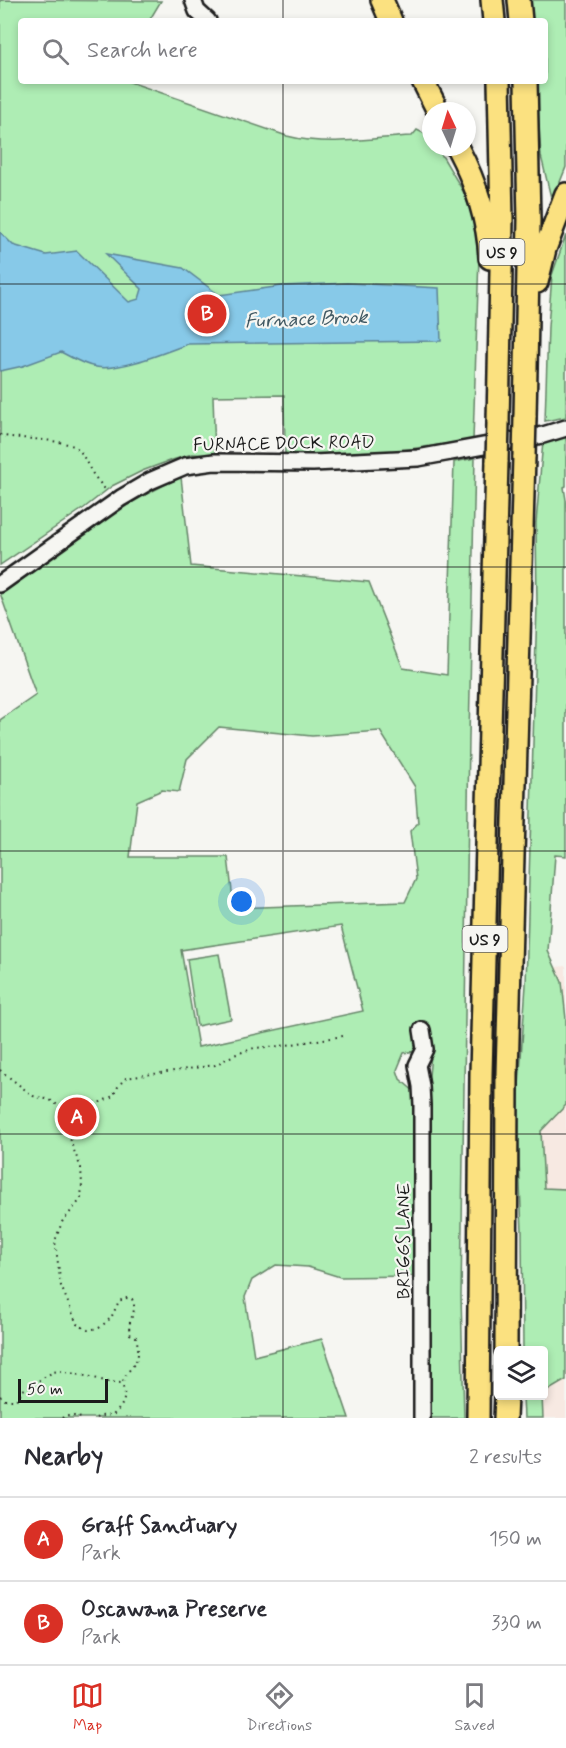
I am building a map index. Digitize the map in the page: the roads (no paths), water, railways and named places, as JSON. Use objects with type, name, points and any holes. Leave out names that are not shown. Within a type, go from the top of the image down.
[{"type":"highway","points":[[382,0],[391,18]]},
{"type":"highway","points":[[492,0],[494,18]]},
{"type":"highway","points":[[424,84],[434,102]]},
{"type":"highway","name":"US 9","points":[[478,1418],[481,1074],[502,220],[499,84]]},
{"type":"highway","name":"US 9","points":[[506,1346],[507,1086],[529,232],[526,84]]},
{"type":"highway","points":[[461,156],[477,192],[488,233],[498,423]]},
{"type":"highway","points":[[525,417],[539,267],[566,194]]},
{"type":"highway","points":[[505,1418],[506,1400]]},
{"type":"street","points":[[194,0],[197,10],[205,18]]},
{"type":"street","name":"FURNACE DOCK ROAD","points":[[0,584],[115,502],[169,471],[192,464],[418,459],[543,435],[566,428]]},
{"type":"street","name":"BRIGGS LANE","points":[[422,1030],[425,1049],[417,1065],[422,1106],[422,1418]]},
{"type":"street","points":[[479,1219],[506,1219]]},
{"type":"water","name":"Furnace Brook","points":[[0,232],[13,245],[46,255],[77,251],[129,302],[139,299],[142,289],[106,254],[183,268],[219,295],[282,286],[347,283],[439,288],[441,341],[188,344],[142,360],[105,368],[87,365],[61,352],[23,366],[0,371]]},
{"type":"place","name":"Oscawana Preserve","points":[[207,314]]},
{"type":"place","name":"Graff Sanctuary","points":[[77,1117]]}]
